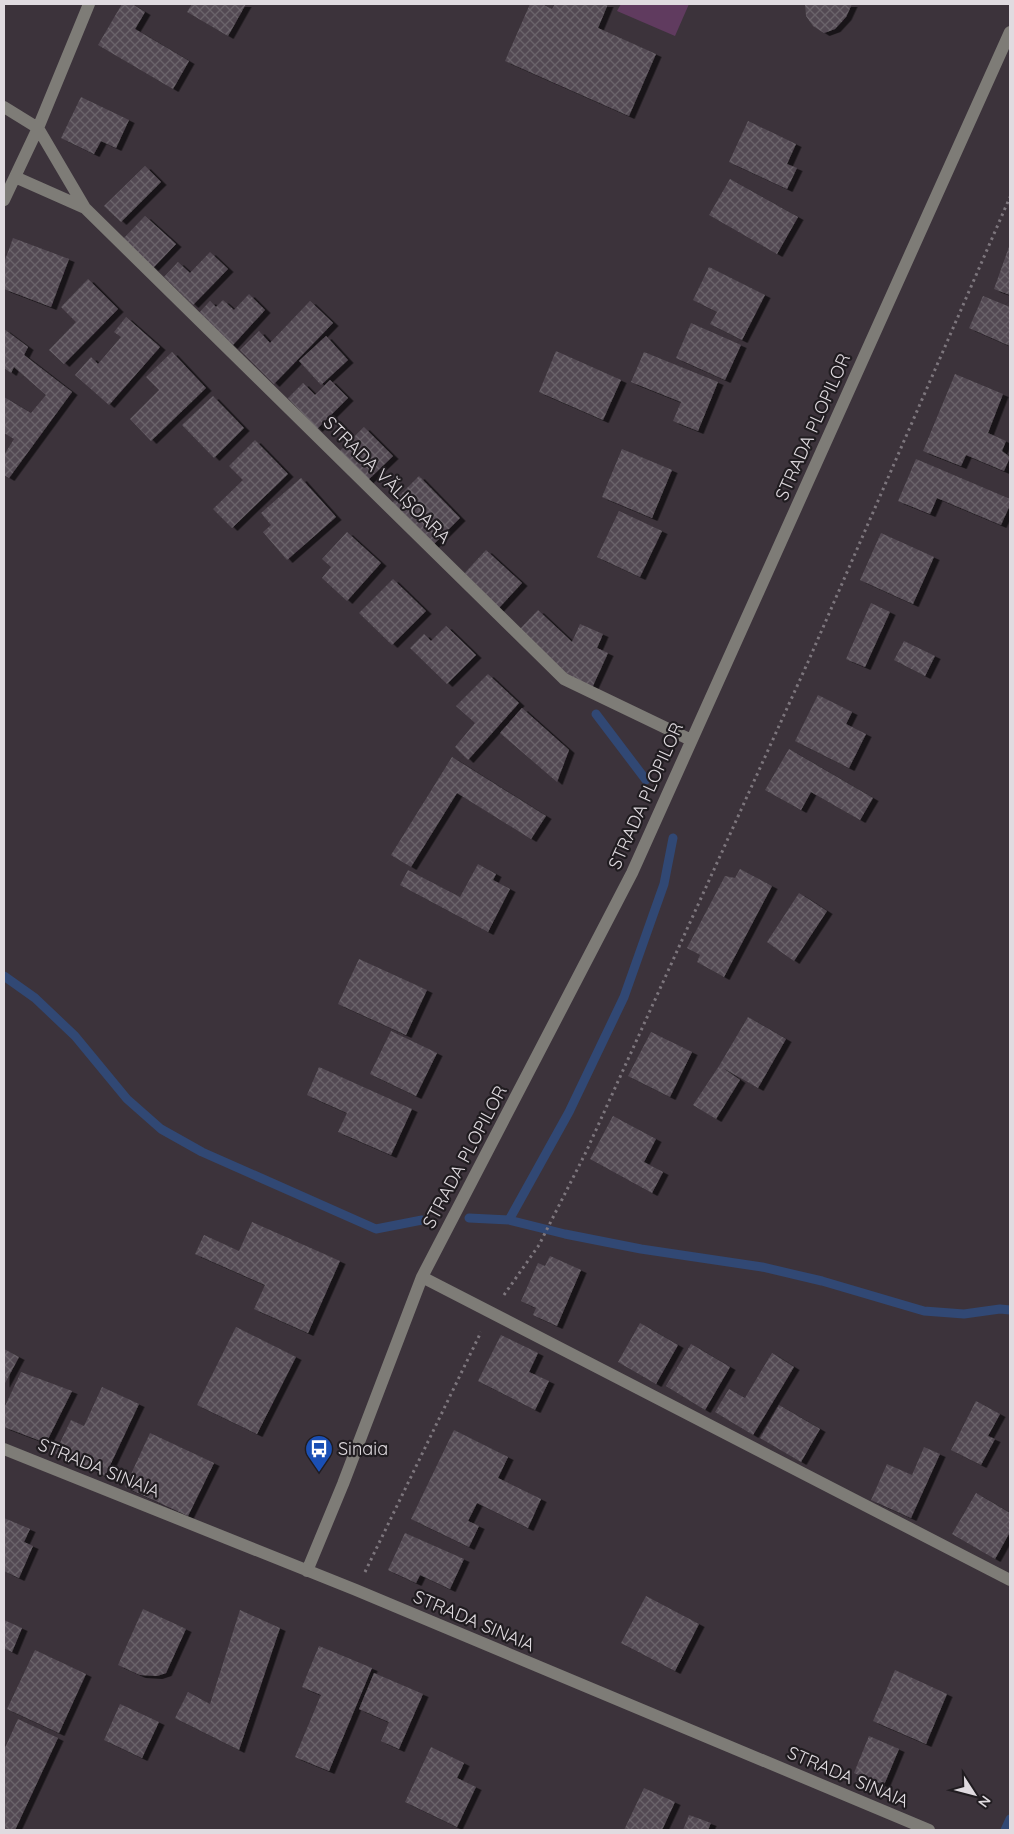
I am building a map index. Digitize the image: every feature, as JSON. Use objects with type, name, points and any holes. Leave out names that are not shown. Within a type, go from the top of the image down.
[{"type":"street","points":[[4,200],[36,133],[89,4]]},
{"type":"street","name":"STRADA PLOPILOR","points":[[306,1571],[343,1484],[422,1277],[632,873],[1010,32]]},
{"type":"street","name":"STRADA VĂLIȘOARA","points":[[4,107],[36,133],[85,208],[564,679],[691,740]]},
{"type":"street","name":"STRADA VĂLIȘOARA","points":[[17,172],[85,208]]},
{"type":"street","points":[[422,1277],[490,1314],[1010,1580]]},
{"type":"street","name":"STRADA SINAIA","points":[[4,1449],[356,1590],[929,1830]]},
{"type":"path","points":[[356,1590],[490,1314],[539,1245],[586,1152],[808,662],[1010,197]]},
{"type":"shaded area","points":[[621,4],[689,4],[675,36],[617,11]]},
{"type":"building","points":[[122,4],[132,4],[145,12],[135,29],[189,61],[173,89],[98,45]]},
{"type":"building","points":[[192,4],[246,4],[228,36],[187,12]]},
{"type":"building","points":[[530,4],[542,4],[552,9],[555,4],[608,4],[598,28],[656,54],[629,116],[505,61]]},
{"type":"building","points":[[805,4],[852,4],[846,17],[835,29],[824,33],[813,26],[806,16]]},
{"type":"building","points":[[81,97],[129,120],[116,148],[101,141],[94,154],[61,138]]},
{"type":"building","points":[[748,121],[796,144],[787,164],[797,168],[787,189],[729,162]]},
{"type":"building","points":[[145,166],[161,182],[121,222],[104,206]]},
{"type":"building","points":[[730,179],[798,217],[777,254],[709,215]]},
{"type":"building","points":[[145,216],[176,244],[153,268],[122,240]]},
{"type":"building","points":[[13,238],[69,259],[51,307],[4,289],[4,263]]},
{"type":"building","points":[[1010,244],[1010,295],[994,289]]},
{"type":"building","points":[[210,252],[228,269],[193,305],[164,277],[178,262],[190,273]]},
{"type":"building","points":[[709,267],[765,295],[742,340],[710,324],[717,312],[693,300]]},
{"type":"building","points":[[88,279],[118,309],[64,364],[49,350],[76,322],[61,307]]},
{"type":"building","points":[[249,294],[265,310],[232,346],[198,314],[210,301],[216,307],[223,300],[234,310]]},
{"type":"building","points":[[983,296],[1010,307],[1010,346],[969,328]]},
{"type":"building","points":[[310,301],[333,323],[274,384],[240,350],[259,331],[270,343]]},
{"type":"building","points":[[126,317],[160,347],[109,405],[75,375],[91,357],[98,364],[121,337],[114,332]]},
{"type":"building","points":[[691,323],[741,345],[725,380],[676,358]]},
{"type":"building","points":[[4,329],[28,347],[24,355],[72,392],[9,478],[4,475],[4,455],[14,439],[4,433],[4,397],[31,413],[46,395],[14,367],[11,373],[4,368]]},
{"type":"building","points":[[326,336],[348,360],[321,385],[299,361]]},
{"type":"building","points":[[556,351],[621,380],[603,420],[539,392]]},
{"type":"building","points":[[172,352],[206,388],[151,441],[130,419],[159,390],[146,377]]},
{"type":"building","points":[[644,352],[718,382],[698,431],[673,421],[681,402],[631,382]]},
{"type":"building","points":[[955,374],[1003,394],[988,433],[1006,441],[1002,451],[1010,457],[1004,471],[966,455],[961,466],[923,451]]},
{"type":"building","points":[[330,380],[348,398],[317,429],[288,398],[303,383],[315,395]]},
{"type":"building","points":[[213,396],[244,428],[214,458],[182,425]]},
{"type":"building","points":[[364,427],[393,456],[366,482],[337,454]]},
{"type":"building","points":[[255,440],[288,474],[232,528],[213,509],[243,480],[229,466]]},
{"type":"building","points":[[622,449],[672,470],[652,518],[602,497]]},
{"type":"building","points":[[916,459],[1010,499],[1010,505],[1001,525],[937,498],[930,514],[898,501]]},
{"type":"building","points":[[419,476],[460,518],[432,546],[391,504]]},
{"type":"building","points":[[301,478],[336,517],[287,560],[263,532],[271,525],[261,513]]},
{"type":"building","points":[[619,511],[662,531],[640,577],[597,557]]},
{"type":"building","points":[[347,532],[381,563],[347,601],[322,578],[331,567],[322,559]]},
{"type":"building","points":[[881,533],[934,557],[913,604],[860,580]]},
{"type":"building","points":[[486,550],[522,583],[498,609],[462,576]]},
{"type":"building","points":[[393,579],[426,611],[392,645],[359,613]]},
{"type":"building","points":[[871,603],[890,612],[865,667],[846,659]]},
{"type":"building","points":[[538,610],[572,642],[580,624],[603,634],[597,648],[608,653],[592,688],[564,675],[518,631]]},
{"type":"building","points":[[446,626],[476,655],[447,684],[410,648],[424,634],[431,641]]},
{"type":"building","points":[[904,641],[935,656],[925,676],[894,660]]},
{"type":"building","points":[[488,674],[519,703],[468,760],[455,747],[475,723],[456,706]]},
{"type":"building","points":[[818,695],[852,712],[846,724],[866,734],[849,768],[795,741]]},
{"type":"building","points":[[522,708],[569,750],[557,782],[500,733]]},
{"type":"building","points":[[789,749],[873,798],[860,820],[811,792],[801,810],[765,790]]},
{"type":"building","points":[[452,757],[546,816],[531,839],[457,793],[411,867],[391,855]]},
{"type":"building","points":[[478,864],[496,874],[493,880],[510,889],[488,932],[400,885],[408,870],[460,897]]},
{"type":"building","points":[[740,869],[772,886],[724,977],[697,962],[700,955],[687,948],[725,876],[735,878]]},
{"type":"building","points":[[799,893],[827,911],[794,961],[767,942]]},
{"type":"building","points":[[359,959],[427,990],[406,1035],[338,1004]]},
{"type":"building","points":[[748,1017],[786,1039],[758,1088],[723,1068],[740,1080],[716,1119],[693,1105]]},
{"type":"building","points":[[391,1031],[437,1053],[416,1096],[370,1074]]},
{"type":"building","points":[[651,1032],[692,1052],[670,1097],[628,1076]]},
{"type":"building","points":[[319,1067],[412,1109],[391,1155],[338,1132],[347,1113],[307,1095]]},
{"type":"building","points":[[613,1116],[656,1139],[644,1162],[663,1172],[652,1193],[590,1159]]},
{"type":"building","points":[[252,1222],[340,1261],[308,1333],[254,1309],[265,1285],[195,1254],[204,1235],[239,1251]]},
{"type":"building","points":[[550,1256],[581,1270],[557,1326],[533,1315],[536,1308],[521,1301],[538,1263],[545,1266]]},
{"type":"building","points":[[640,1323],[678,1345],[656,1384],[618,1362]]},
{"type":"building","points":[[236,1327],[296,1357],[257,1434],[197,1405]]},
{"type":"building","points":[[501,1335],[538,1353],[529,1372],[549,1381],[535,1410],[478,1381]]},
{"type":"building","points":[[691,1344],[730,1367],[705,1410],[666,1386]]},
{"type":"building","points":[[4,1349],[19,1357],[4,1385]]},
{"type":"building","points":[[772,1353],[794,1367],[753,1435],[715,1412],[729,1389],[745,1398]]},
{"type":"building","points":[[21,1372],[72,1391],[46,1443],[4,1427],[4,1408]]},
{"type":"building","points":[[102,1387],[139,1404],[105,1476],[55,1453],[71,1420],[84,1426]]},
{"type":"building","points":[[976,1401],[1000,1414],[988,1436],[995,1439],[981,1465],[951,1450]]},
{"type":"building","points":[[779,1405],[820,1429],[801,1462],[760,1438]]},
{"type":"building","points":[[454,1430],[508,1457],[498,1478],[541,1499],[528,1528],[477,1503],[468,1521],[479,1526],[469,1547],[411,1519]]},
{"type":"building","points":[[150,1433],[214,1463],[188,1516],[125,1487]]},
{"type":"building","points":[[924,1447],[940,1454],[911,1518],[871,1500],[887,1464],[912,1475]]},
{"type":"building","points":[[976,1493],[1010,1513],[1010,1532],[995,1559],[952,1534]]},
{"type":"building","points":[[4,1518],[30,1529],[24,1542],[33,1546],[19,1578],[4,1571]]},
{"type":"building","points":[[405,1533],[464,1559],[450,1589],[420,1575],[416,1583],[388,1570]]},
{"type":"building","points":[[646,1596],[699,1624],[675,1671],[621,1643]]},
{"type":"building","points":[[143,1609],[186,1629],[166,1673],[157,1676],[140,1675],[118,1665]]},
{"type":"building","points":[[240,1610],[280,1628],[239,1750],[175,1718],[188,1692],[210,1704]]},
{"type":"building","points":[[4,1620],[22,1628],[12,1652],[4,1648]]},
{"type":"building","points":[[319,1646],[372,1668],[329,1771],[295,1757],[321,1695],[302,1687]]},
{"type":"building","points":[[35,1650],[86,1674],[59,1733],[7,1709]]},
{"type":"building","points":[[895,1670],[947,1694],[926,1744],[873,1721]]},
{"type":"building","points":[[374,1673],[423,1694],[399,1749],[381,1741],[389,1722],[359,1709]]},
{"type":"building","points":[[120,1704],[159,1722],[142,1758],[104,1740]]},
{"type":"building","points":[[18,1719],[58,1738],[15,1830],[4,1830],[4,1750]]},
{"type":"building","points":[[869,1736],[899,1749],[884,1785],[854,1773]]},
{"type":"building","points":[[431,1747],[464,1763],[457,1778],[476,1787],[457,1827],[405,1802]]},
{"type":"building","points":[[644,1788],[675,1802],[662,1830],[624,1830]]},
{"type":"building","points":[[689,1815],[711,1823],[708,1830],[683,1830]]},
{"type":"waterway","points":[[596,714],[646,780]]},
{"type":"waterway","points":[[509,1220],[569,1112],[624,997],[664,884],[673,838]]},
{"type":"waterway","points":[[4,976],[35,998],[75,1036],[127,1099],[161,1129],[202,1152],[376,1229],[422,1220]]},
{"type":"waterway","points":[[469,1218],[509,1220],[565,1234],[641,1249],[762,1267],[822,1281],[924,1311],[964,1314],[1000,1309],[1010,1310]]},
{"type":"waterway","points":[[1005,1830],[1010,1819]]},
{"type":"place","name":"Sinaia","points":[[319,1473]]}]
